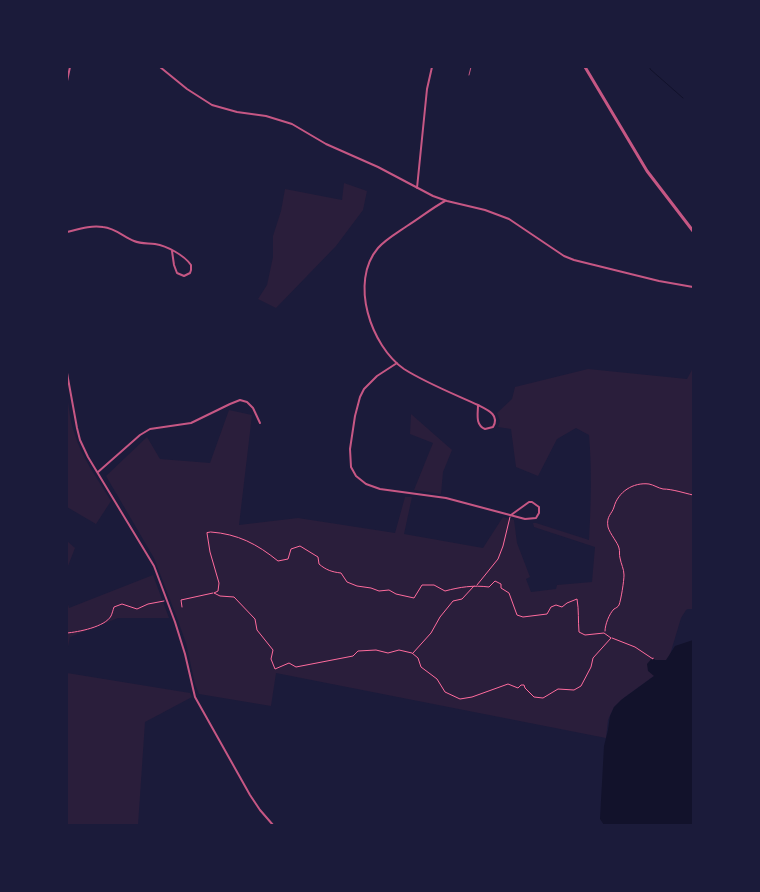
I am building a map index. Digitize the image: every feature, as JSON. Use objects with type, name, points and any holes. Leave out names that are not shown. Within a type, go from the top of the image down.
[{"type":"street","points":[[67,81],[70,67]]},
{"type":"street","points":[[160,67],[187,89],[212,105],[230,111],[266,116],[292,124],[326,144],[378,167],[417,188],[446,200],[469,205],[502,216],[564,256],[574,260],[659,281],[693,287]]},
{"type":"street","points":[[417,188],[427,89],[432,67]]},
{"type":"street","points":[[585,67],[647,171],[693,231]]},
{"type":"street","points":[[446,200],[377,249],[369,263],[365,290],[371,324],[380,344],[397,363],[416,376],[478,405],[493,413],[496,422],[493,427],[485,429],[480,425],[478,421],[478,405]]},
{"type":"street","points":[[67,232],[103,226],[135,242],[165,246],[184,256],[192,266],[190,272],[186,275],[180,275],[177,273],[172,251]]},
{"type":"street","points":[[397,363],[377,376],[364,389],[360,397],[355,416],[350,449],[351,467],[356,476],[366,484],[380,489],[446,498],[525,519],[536,518],[539,513],[539,506],[529,502],[511,515]]},
{"type":"street","points":[[67,373],[80,440],[88,457],[154,566],[185,654],[195,697],[250,795],[273,825]]},
{"type":"street","points":[[98,472],[140,435],[150,429],[191,423],[240,400],[247,402],[253,408],[260,423]]},
{"type":"lane","points":[[469,75],[471,67]]},
{"type":"path","points":[[604,633],[610,616],[618,606],[623,589],[622,583],[624,570],[619,548],[608,526],[608,515],[614,508],[615,503],[627,488],[647,484],[693,495]]},
{"type":"path","points":[[412,653],[431,633],[453,601],[462,599],[498,559],[511,515]]},
{"type":"path","points":[[214,593],[218,591],[219,582],[210,552],[207,533],[229,533],[260,547],[278,561],[288,559],[291,549],[300,546],[318,557],[319,564],[323,567],[332,572],[341,573],[347,582],[379,591],[389,590],[396,594],[414,598],[422,585],[434,585],[445,591],[476,585],[489,587],[495,581],[501,584],[501,588],[509,593],[517,615],[523,617],[547,614],[551,607],[556,605],[562,607],[577,599],[579,609],[579,632],[585,635],[598,632],[604,633],[611,638],[635,647],[653,659]]},
{"type":"path","points":[[182,608],[181,600],[205,594],[214,593],[220,596],[234,597],[255,619],[257,630],[273,650],[272,659],[275,669],[289,664],[296,667],[353,656],[358,651],[376,650],[388,653],[400,650],[412,653],[418,658],[421,668],[437,679],[445,692],[460,699],[472,697],[508,684],[518,688],[521,685],[524,685],[524,688],[534,697],[543,698],[558,689],[574,690],[581,686],[591,667],[593,658],[611,638]]},
{"type":"path","points":[[67,633],[79,631],[103,622],[110,618],[114,607],[122,604],[137,609],[148,604],[167,600]]},
{"type":"shaded area","points":[[344,183],[367,191],[363,210],[336,246],[276,308],[258,299],[267,285],[273,257],[273,236],[281,211],[285,189],[342,200]]},
{"type":"shaded area","points":[[693,368],[693,609],[686,610],[681,618],[669,658],[654,676],[614,707],[608,720],[606,738],[276,673],[271,706],[199,694],[195,684],[186,643],[154,558],[106,476],[147,437],[160,459],[210,463],[229,410],[252,415],[239,525],[298,518],[395,533],[405,497],[412,497],[404,534],[483,548],[503,517],[514,520],[517,543],[530,577],[526,579],[531,592],[556,589],[557,585],[592,582],[595,547],[534,527],[533,523],[589,540],[591,461],[589,435],[576,428],[557,439],[538,476],[516,467],[511,429],[498,427],[500,421],[497,413],[512,399],[515,387],[588,369],[687,379]]},
{"type":"shaded area","points":[[67,395],[77,441],[90,468],[111,501],[96,524],[67,507]]},
{"type":"shaded area","points":[[411,414],[452,450],[443,472],[441,494],[414,490],[433,443],[410,434]]},
{"type":"shaded area","points":[[67,541],[75,548],[68,566],[67,565]]},
{"type":"shaded area","points":[[153,575],[169,618],[118,618],[70,637],[67,651],[67,601],[69,608]]},
{"type":"shaded area","points":[[693,640],[693,824],[604,825],[600,819],[604,746],[610,716],[614,707],[621,700],[654,676],[648,671],[647,664],[653,657],[655,660],[666,660],[675,646]]},
{"type":"shaded area","points":[[67,673],[190,693],[192,697],[145,722],[138,825],[67,825]]},
{"type":"waterway","points":[[650,67],[650,69],[683,98]]}]
